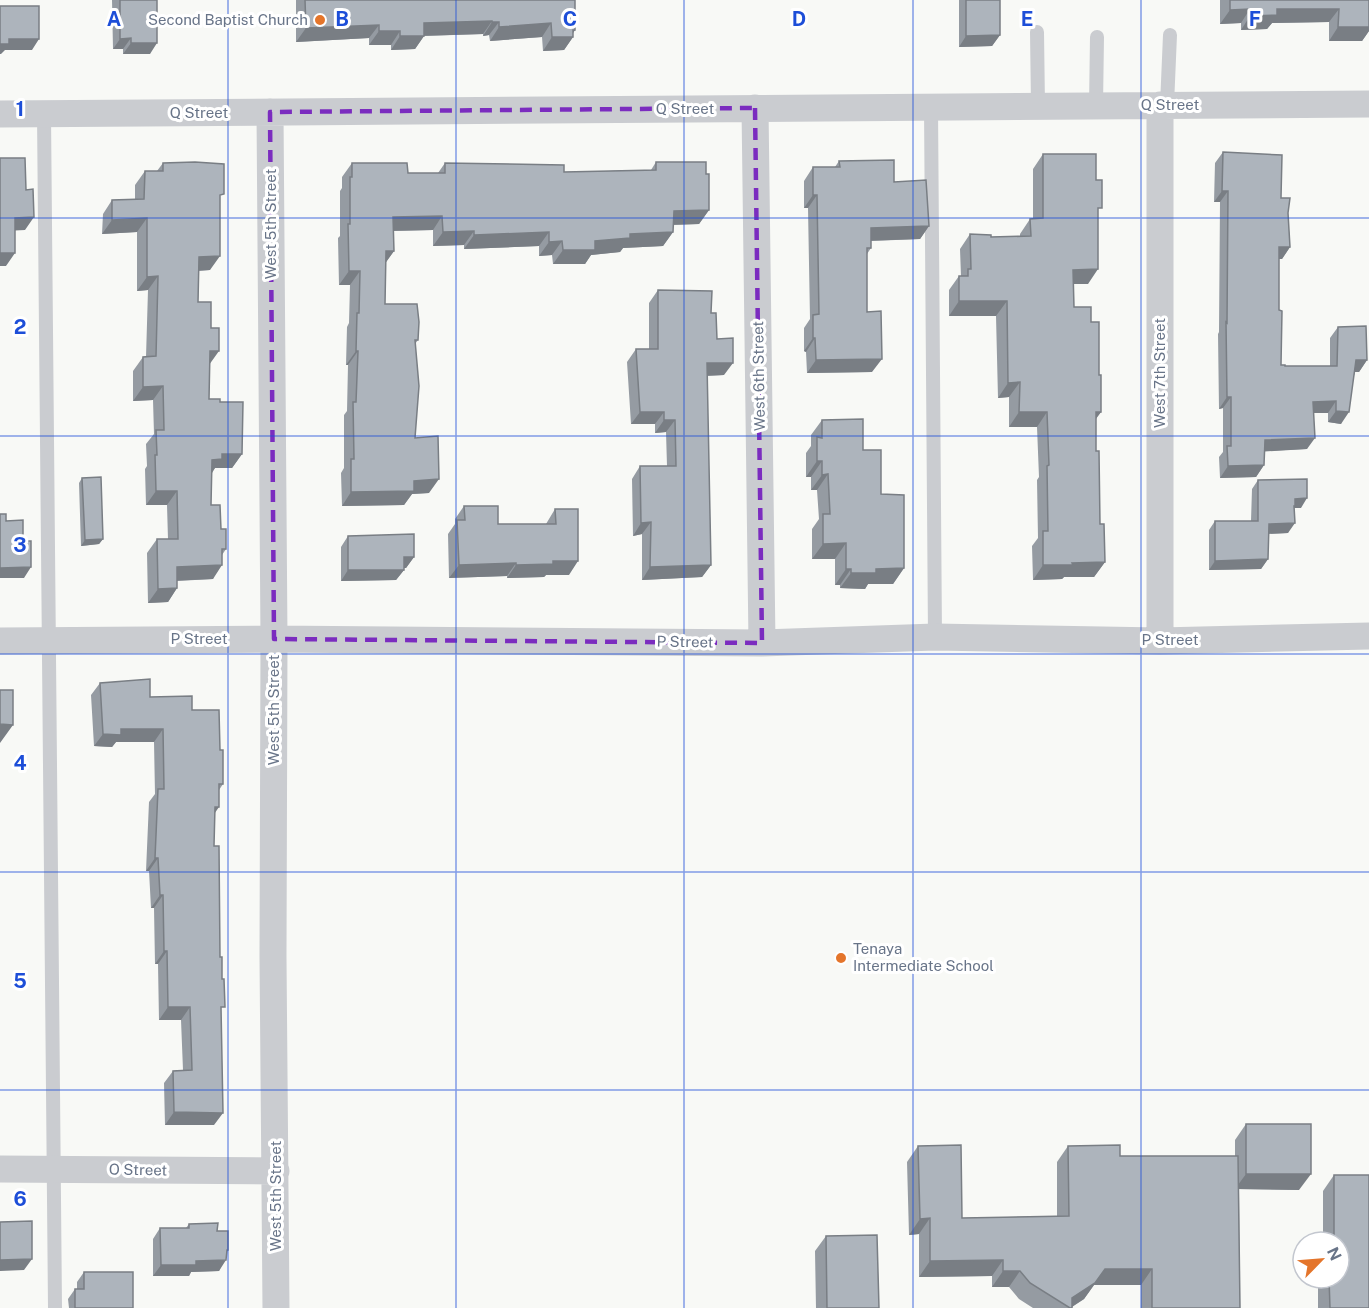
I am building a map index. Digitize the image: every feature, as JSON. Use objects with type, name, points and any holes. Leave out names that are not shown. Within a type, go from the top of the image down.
[{"type":"street","name":"Q Street","points":[[0,114],[1369,104]]},
{"type":"street","name":"West 7th Street","points":[[1160,640],[1164,105]]},
{"type":"street","name":"West 6th Street","points":[[755,108],[762,643]]},
{"type":"street","name":"West 5th Street","points":[[270,112],[276,1308]]},
{"type":"street","name":"P Street","points":[[0,641],[274,639],[762,643],[935,637],[1160,640],[1369,636]]},
{"type":"street","name":"O Street","points":[[0,1169],[276,1171]]},
{"type":"lane","points":[[1037,32],[1038,106]]},
{"type":"lane","points":[[1164,105],[1170,34]]},
{"type":"lane","points":[[1096,106],[1097,37]]},
{"type":"lane","points":[[931,107],[935,637]]},
{"type":"lane","points":[[44,114],[55,1308]]},
{"type":"highlighted area","points":[[755,108],[762,643],[274,639],[270,112]]},
{"type":"building","points":[[120,0],[157,0],[157,43],[131,43],[131,38],[120,39]]},
{"type":"building","points":[[305,0],[575,0],[575,30],[573,30],[573,37],[552,37],[551,23],[499,27],[499,22],[492,21],[424,23],[424,36],[400,36],[400,31],[379,31],[379,25],[306,28]]},
{"type":"building","points":[[966,0],[1000,0],[1000,35],[966,36]]},
{"type":"building","points":[[1230,0],[1369,0],[1369,27],[1338,27],[1339,9],[1277,9],[1277,15],[1250,16],[1250,9],[1230,10]]},
{"type":"building","points":[[0,6],[39,6],[39,39],[9,39],[9,44],[0,44]]},
{"type":"building","points":[[1223,152],[1282,155],[1281,198],[1290,198],[1288,213],[1290,247],[1279,247],[1279,310],[1282,311],[1281,365],[1337,366],[1338,327],[1366,326],[1367,360],[1356,360],[1349,412],[1336,411],[1336,401],[1313,402],[1315,438],[1265,440],[1264,465],[1228,466],[1227,446],[1231,446],[1231,397],[1227,397],[1228,191],[1222,191]]},
{"type":"building","points":[[1043,154],[1096,154],[1096,180],[1102,180],[1102,208],[1098,208],[1098,269],[1073,270],[1074,307],[1091,307],[1091,322],[1099,322],[1101,412],[1096,412],[1096,451],[1099,451],[1100,524],[1104,524],[1105,562],[1043,565],[1043,531],[1048,531],[1047,412],[1019,412],[1020,382],[1008,383],[1007,301],[959,301],[959,276],[968,276],[968,269],[971,269],[970,234],[991,235],[991,237],[1031,236],[1030,219],[1043,218]]},
{"type":"building","points":[[0,158],[25,158],[26,190],[33,189],[34,217],[15,218],[15,253],[0,253]]},
{"type":"building","points":[[894,160],[894,182],[926,180],[929,226],[871,228],[871,248],[867,248],[867,312],[881,311],[882,359],[816,360],[813,315],[819,314],[817,195],[813,195],[813,167],[840,167],[839,161]]},
{"type":"building","points":[[656,162],[706,162],[706,174],[709,174],[709,210],[674,211],[673,232],[630,234],[630,238],[595,241],[595,250],[563,250],[562,241],[549,242],[549,232],[474,235],[474,231],[443,232],[442,216],[393,217],[394,251],[386,251],[385,304],[417,304],[418,340],[415,340],[419,386],[415,438],[438,436],[439,479],[414,481],[414,491],[351,492],[360,271],[349,271],[348,224],[350,224],[352,163],[407,163],[408,173],[445,173],[445,163],[564,165],[564,172],[656,170]]},
{"type":"building","points":[[163,163],[224,164],[224,194],[220,195],[220,256],[199,257],[198,302],[211,302],[211,328],[219,328],[219,351],[210,351],[209,399],[220,399],[220,402],[243,402],[242,454],[222,454],[222,459],[212,460],[211,505],[220,505],[221,529],[226,529],[226,549],[222,549],[222,565],[177,567],[177,588],[158,589],[157,539],[178,539],[177,491],[156,491],[156,430],[164,430],[163,386],[143,387],[143,357],[156,356],[158,276],[147,277],[147,218],[112,220],[112,200],[144,199],[145,171],[163,171]]},
{"type":"building","points":[[658,290],[712,291],[711,313],[716,313],[717,339],[733,338],[733,363],[707,363],[711,565],[650,567],[651,522],[641,523],[640,466],[676,466],[675,420],[664,420],[664,412],[640,412],[636,349],[658,349]]},
{"type":"building","points":[[863,419],[863,450],[881,450],[881,494],[904,495],[904,568],[876,569],[876,573],[851,573],[851,569],[846,569],[846,543],[823,544],[823,514],[830,514],[828,474],[822,475],[822,461],[817,461],[817,437],[822,438],[822,420]]},
{"type":"building","points":[[101,477],[103,539],[85,540],[82,478]]},
{"type":"building","points":[[1307,479],[1307,498],[1295,499],[1295,523],[1269,524],[1268,559],[1215,561],[1215,521],[1258,521],[1258,480]]},
{"type":"building","points":[[464,506],[498,506],[498,524],[556,524],[555,509],[578,509],[578,561],[553,561],[553,564],[459,565],[457,520],[465,520]]},
{"type":"building","points":[[0,514],[6,514],[6,521],[23,520],[23,541],[31,541],[31,567],[0,568]]},
{"type":"building","points":[[414,534],[414,557],[404,557],[404,570],[348,570],[348,536]]},
{"type":"building","points":[[150,679],[150,697],[192,696],[192,710],[219,710],[220,750],[223,750],[223,784],[219,784],[219,807],[215,807],[214,846],[219,846],[220,957],[222,957],[225,1007],[221,1007],[223,1113],[174,1112],[173,1071],[192,1070],[190,1007],[168,1007],[163,895],[160,895],[158,858],[155,858],[158,789],[164,789],[163,729],[121,729],[121,735],[103,734],[100,683]]},
{"type":"building","points":[[0,690],[13,690],[13,725],[0,724]]},
{"type":"building","points":[[1246,1124],[1311,1124],[1311,1174],[1246,1174]]},
{"type":"building","points":[[961,1145],[962,1218],[1069,1216],[1068,1146],[1120,1145],[1120,1156],[1238,1156],[1240,1308],[1152,1308],[1152,1269],[1105,1269],[1095,1283],[1072,1298],[1072,1308],[1070,1308],[1030,1283],[1020,1271],[1003,1271],[1003,1260],[930,1261],[930,1218],[920,1219],[918,1146]]},
{"type":"building","points":[[1334,1175],[1369,1175],[1369,1308],[1330,1308],[1329,1290],[1351,1290],[1351,1230],[1334,1230]]},
{"type":"building","points":[[32,1221],[32,1259],[0,1260],[0,1222]]},
{"type":"building","points":[[218,1223],[217,1231],[228,1231],[226,1260],[196,1261],[196,1265],[161,1265],[160,1228],[189,1228],[189,1224]]},
{"type":"building","points":[[877,1235],[879,1308],[827,1308],[826,1236]]},
{"type":"building","points":[[84,1272],[133,1272],[133,1308],[75,1308],[75,1289],[84,1289]]},
{"type":"place","name":"Second Baptist Church","points":[[320,20]]},
{"type":"place","name":"Tenaya Intermediate School","points":[[841,958]]}]
